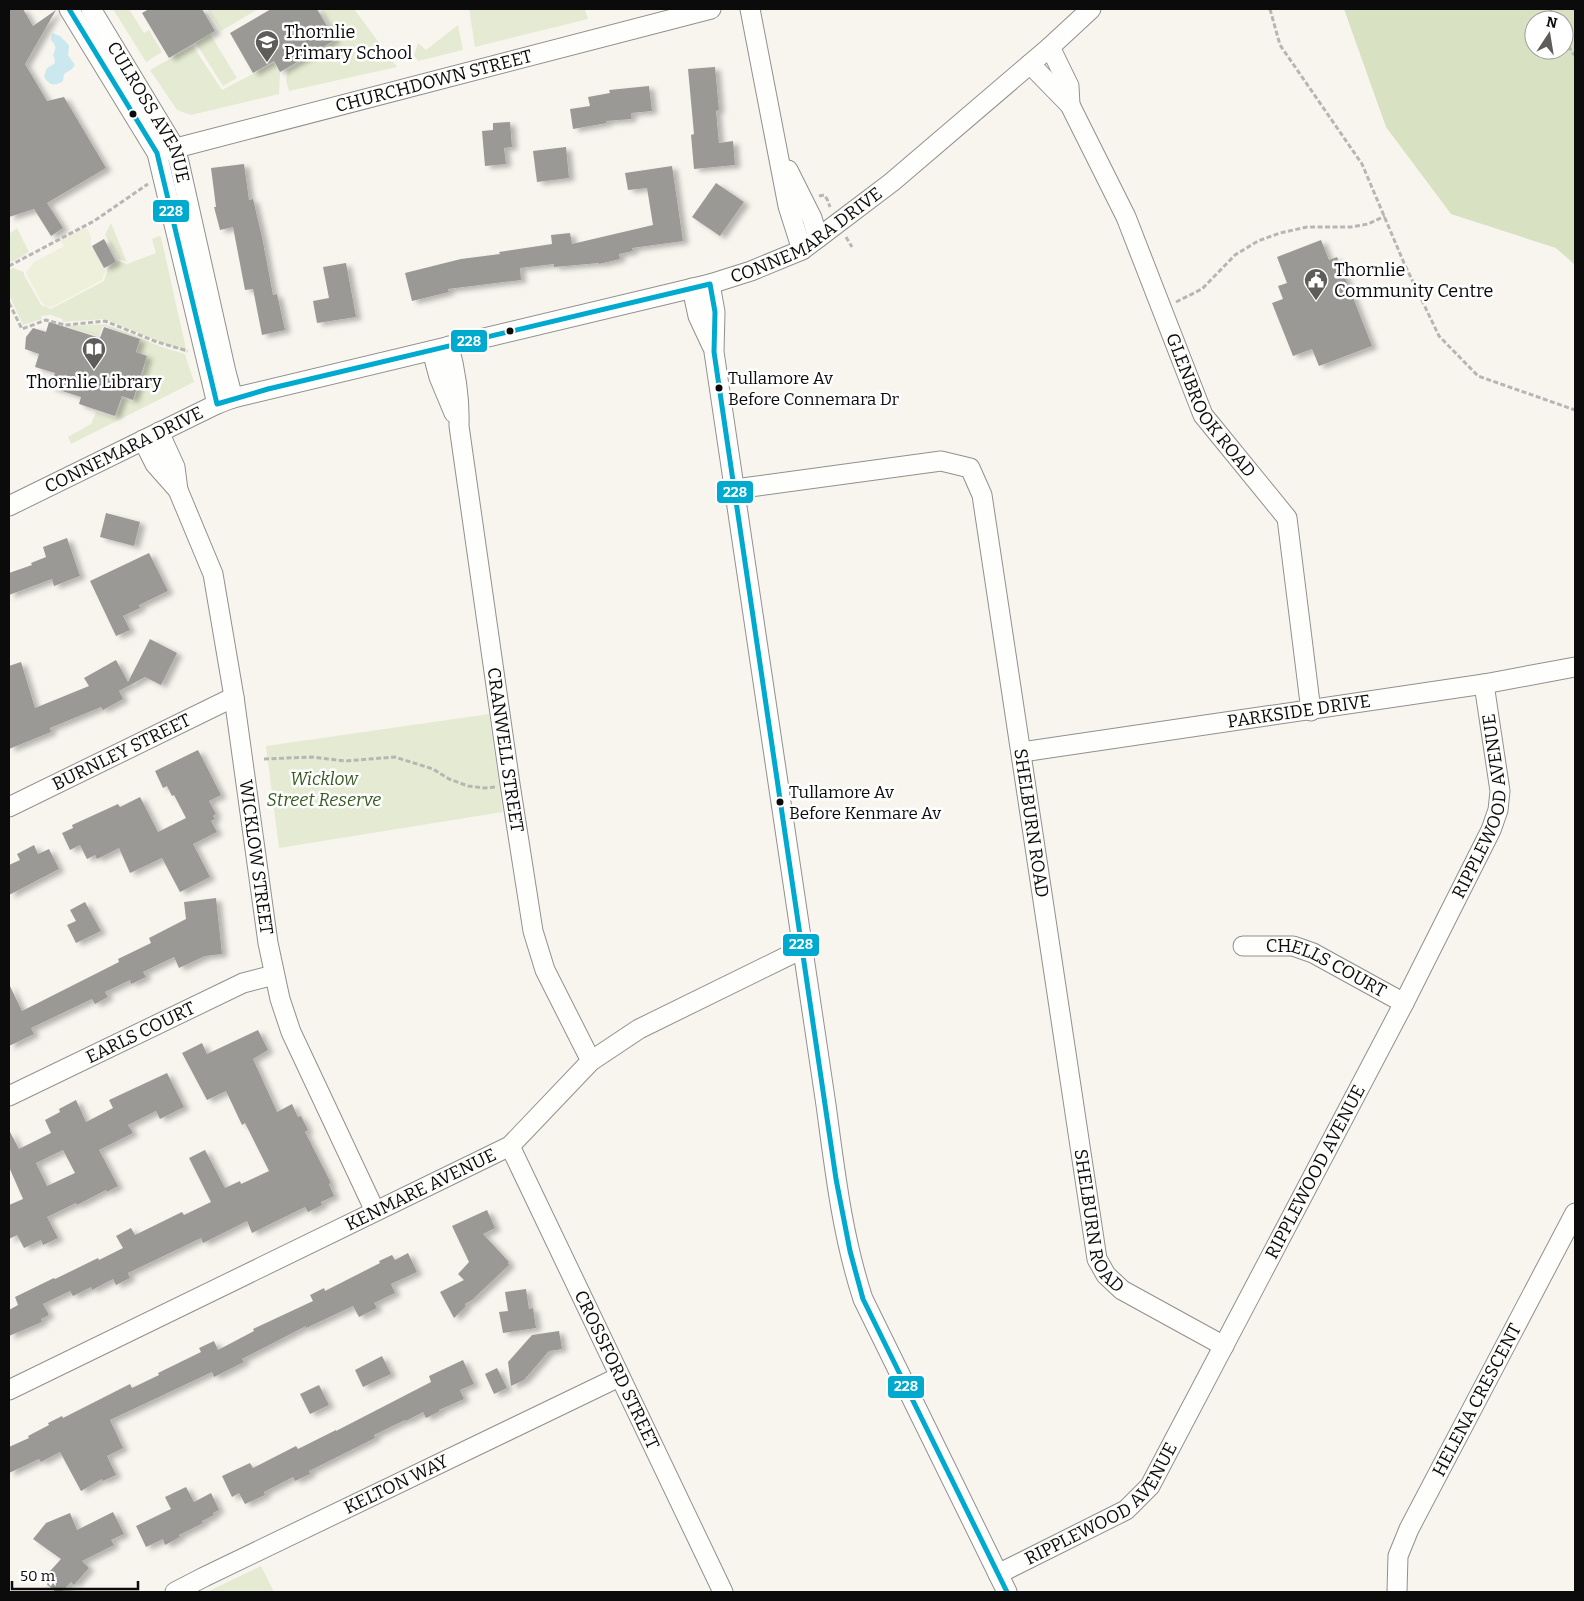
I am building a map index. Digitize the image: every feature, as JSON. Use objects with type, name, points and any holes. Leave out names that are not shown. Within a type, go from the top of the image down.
[{"type":"street","name":"CULROSS AVENUE","points":[[69,9],[166,151]]},
{"type":"street","name":"CULROSS AVENUE","points":[[91,9],[166,151],[225,401]]},
{"type":"street","name":"CHURCHDOWN STREET","points":[[166,151],[711,9]]},
{"type":"street","points":[[750,9],[788,206],[802,250]]},
{"type":"street","name":"CONNEMARA DRIVE","points":[[9,506],[225,401],[710,284],[751,271],[802,250],[892,182],[1050,47],[1091,9]]},
{"type":"street","name":"GLENBROOK ROAD","points":[[1050,47],[1069,86],[1070,105]]},
{"type":"street","name":"GLENBROOK ROAD","points":[[1030,64],[1070,105],[1126,217],[1203,415],[1288,518],[1311,711]]},
{"type":"street","points":[[779,154],[812,218],[818,238]]},
{"type":"street","points":[[710,284],[715,312],[714,352],[826,1105],[839,1204],[853,1269],[863,1299],[1007,1592]]},
{"type":"street","points":[[692,288],[698,316],[714,352]]},
{"type":"street","name":"CRANWELL STREET","points":[[440,348],[456,372],[460,401],[459,426],[510,784],[535,939],[544,970],[591,1061]]},
{"type":"street","name":"WICKLOW STREET","points":[[151,436],[175,467],[178,490],[213,574],[234,697],[268,943],[280,999],[290,1030],[375,1212]]},
{"type":"street","name":"SHELBURN ROAD","points":[[735,489],[940,461],[970,468],[982,495],[1098,1259],[1106,1276],[1122,1290],[1224,1346]]},
{"type":"street","name":"PARKSIDE DRIVE","points":[[1022,752],[1311,711],[1484,684],[1575,666]]},
{"type":"street","name":"RIPPLEWOOD AVENUE","points":[[998,1574],[1126,1510],[1150,1486],[1404,1003],[1491,830],[1498,810],[1500,791],[1484,684]]},
{"type":"street","name":"BURNLEY STREET","points":[[9,807],[234,697]]},
{"type":"street","name":"CHELLS COURT","points":[[1243,946],[1293,946],[1313,953],[1404,1003]]},
{"type":"street","name":"KENMARE AVENUE","points":[[9,1390],[510,1146],[591,1061],[639,1029],[802,949]]},
{"type":"street","name":"EARLS COURT","points":[[9,1096],[243,983],[274,975]]},
{"type":"street","name":"CROSSFORD STREET","points":[[510,1146],[723,1592]]},
{"type":"street","name":"HELENA CRESCENT","points":[[1397,1592],[1398,1556],[1409,1529],[1575,1213]]},
{"type":"street","name":"KELTON WAY","points":[[176,1592],[619,1377]]},
{"type":"path","points":[[1270,9],[1280,45],[1362,164],[1404,263],[1439,336],[1478,376],[1575,410]]},
{"type":"path","points":[[9,266],[94,221],[150,182]]},
{"type":"path","points":[[1162,309],[1202,289],[1236,255],[1258,241],[1280,233],[1308,227],[1351,227],[1368,224],[1385,216]]},
{"type":"path","points":[[9,303],[22,329],[46,320],[65,325],[105,321],[157,342],[191,352]]},
{"type":"path","points":[[264,759],[312,757],[344,762],[395,757],[433,769],[449,779],[468,786],[484,788],[510,784]]},
{"type":"green space","points":[[113,9],[129,9],[144,33],[149,30],[162,52],[146,62]]},
{"type":"green space","points":[[207,9],[258,9],[221,31]]},
{"type":"green space","points":[[321,9],[354,9],[397,67],[289,91],[286,81],[288,70],[337,40]]},
{"type":"green space","points":[[469,9],[585,9],[588,19],[475,47]]},
{"type":"green space","points":[[1344,9],[1575,9],[1575,265],[1556,248],[1451,214],[1386,127]]},
{"type":"green space","points":[[458,25],[463,50],[418,61],[414,55],[418,43],[426,50]]},
{"type":"green space","points":[[210,34],[237,78],[223,86],[196,43]]},
{"type":"green space","points":[[193,46],[222,90],[274,63],[280,73],[279,94],[191,115],[177,110],[150,70]]},
{"type":"green space","points":[[111,223],[127,262],[119,259],[105,235]]},
{"type":"green space","points":[[17,228],[29,252],[9,262],[9,234]]},
{"type":"green space","points":[[84,228],[87,229],[91,236],[91,245],[105,271],[102,280],[52,307],[47,307],[42,303],[26,273],[34,262],[64,246],[61,241]]},
{"type":"green space","points":[[161,237],[187,353],[105,319],[63,322],[62,319],[51,315],[41,316],[42,319],[23,325],[9,295],[9,270],[13,268],[24,272],[41,305],[51,309],[104,281],[108,268],[118,261],[127,264],[156,253],[152,239]]},
{"type":"green space","points":[[105,324],[162,347],[185,354],[194,382],[71,444],[68,437],[91,424],[96,412],[116,418],[123,399],[133,402],[143,376],[147,356],[137,352],[140,339],[103,326],[99,336],[66,326]]},
{"type":"green space","name":"Wicklow Street Reserve","points":[[489,714],[503,812],[279,848],[266,746]]},
{"type":"green space","points":[[261,1566],[274,1592],[207,1592]]},
{"type":"water","points":[[52,33],[60,36],[67,43],[69,46],[68,55],[75,65],[64,74],[63,81],[54,84],[49,83],[44,76],[47,68],[54,64],[55,61],[53,55],[55,48],[51,40]]},
{"type":"building","points":[[9,9],[23,9],[33,26],[56,10],[25,64],[47,101],[64,97],[106,168],[47,203],[63,228],[51,236],[34,209],[9,217]]},
{"type":"building","points":[[149,9],[202,9],[215,31],[169,58],[142,13]]},
{"type":"building","points":[[271,9],[317,9],[335,40],[280,72],[274,61],[253,73],[230,33]]},
{"type":"building","points":[[715,67],[719,110],[716,111],[719,143],[733,141],[735,165],[694,169],[691,135],[694,134],[688,69]]},
{"type":"building","points":[[649,86],[652,111],[631,113],[631,119],[606,121],[607,123],[573,129],[570,109],[590,106],[588,97],[610,93],[609,90]]},
{"type":"building","points":[[510,122],[512,147],[504,148],[506,164],[485,166],[482,131],[493,130],[493,123]]},
{"type":"building","points":[[566,147],[569,178],[537,182],[533,151]]},
{"type":"building","points":[[244,164],[249,200],[253,199],[273,295],[277,294],[285,330],[262,335],[253,289],[245,290],[233,227],[220,230],[214,207],[216,207],[211,168]]},
{"type":"building","points":[[672,166],[683,241],[632,248],[633,251],[619,254],[620,259],[599,264],[554,267],[554,264],[520,268],[521,280],[448,289],[449,292],[412,301],[405,273],[461,259],[552,244],[551,235],[570,233],[572,244],[653,225],[647,188],[628,190],[625,173]]},
{"type":"building","points":[[716,183],[744,202],[720,236],[692,217]]},
{"type":"building","points":[[104,239],[116,262],[104,268],[92,246]]},
{"type":"building","name":"Thornlie Community Centre","points":[[1321,240],[1329,260],[1337,257],[1372,346],[1319,366],[1312,349],[1293,356],[1272,303],[1283,299],[1278,286],[1287,283],[1277,257]]},
{"type":"building","points":[[346,263],[356,317],[317,323],[313,301],[329,298],[323,267]]},
{"type":"building","name":"Thornlie Library","points":[[49,322],[100,338],[104,327],[140,339],[136,352],[147,356],[133,400],[122,396],[115,416],[79,404],[81,397],[50,387],[55,373],[35,367],[39,354],[25,349],[26,337],[33,328],[46,332]]},
{"type":"building","points":[[106,513],[140,522],[134,546],[100,537]]},
{"type":"building","points":[[67,538],[80,576],[54,586],[52,579],[9,595],[9,573],[32,565],[31,563],[46,557],[43,547]]},
{"type":"building","points":[[149,553],[168,591],[139,605],[140,608],[123,616],[130,630],[116,636],[90,581]]},
{"type":"building","points":[[150,639],[177,653],[161,685],[145,677],[119,691],[123,699],[103,710],[101,707],[50,728],[51,732],[9,749],[9,666],[21,662],[35,708],[89,686],[84,678],[116,660],[128,682]]},
{"type":"building","points":[[198,750],[221,795],[209,801],[216,814],[213,816],[215,819],[211,821],[217,832],[193,844],[210,877],[180,892],[162,858],[130,873],[119,848],[97,859],[95,855],[87,859],[80,845],[70,850],[62,833],[73,828],[72,825],[118,804],[120,807],[140,797],[158,832],[186,818],[174,795],[172,796],[167,786],[163,788],[155,771]]},
{"type":"building","points":[[34,845],[38,854],[49,849],[59,869],[9,895],[9,865],[20,860],[17,854]]},
{"type":"building","points":[[216,898],[222,954],[205,956],[179,968],[174,957],[143,972],[146,977],[131,984],[130,980],[105,992],[108,997],[95,1004],[92,999],[31,1028],[34,1034],[9,1046],[9,984],[22,1011],[119,962],[118,959],[151,943],[149,938],[186,919],[184,902]]},
{"type":"building","points":[[85,902],[101,931],[76,943],[67,925],[76,921],[70,910]]},
{"type":"building","points":[[258,1030],[268,1050],[253,1059],[277,1112],[292,1104],[298,1117],[301,1116],[308,1130],[305,1132],[331,1183],[329,1184],[334,1196],[321,1202],[322,1205],[308,1212],[305,1207],[252,1233],[247,1221],[203,1243],[201,1238],[128,1273],[130,1278],[116,1285],[113,1279],[92,1290],[91,1287],[73,1296],[70,1291],[43,1304],[49,1315],[41,1319],[42,1322],[9,1336],[9,1310],[18,1305],[15,1297],[123,1248],[116,1236],[131,1228],[135,1235],[182,1212],[184,1215],[211,1202],[189,1158],[205,1150],[225,1188],[240,1181],[241,1184],[269,1171],[245,1123],[242,1125],[226,1091],[207,1100],[182,1053],[202,1043],[207,1054]]},
{"type":"building","points":[[167,1073],[184,1107],[160,1119],[156,1111],[128,1125],[133,1133],[99,1150],[118,1186],[47,1217],[58,1238],[43,1245],[41,1240],[24,1248],[17,1235],[9,1239],[9,1205],[23,1199],[9,1167],[9,1130],[19,1149],[51,1133],[45,1120],[60,1112],[59,1109],[76,1100],[86,1122],[113,1108],[109,1100]],"holes":[[[63,1150],[75,1173],[47,1186],[36,1163]]]},
{"type":"building","points":[[487,1210],[495,1228],[483,1234],[509,1262],[509,1265],[472,1300],[465,1304],[466,1306],[454,1318],[440,1292],[464,1280],[458,1274],[469,1262],[452,1226]]},
{"type":"building","points":[[408,1253],[417,1272],[391,1284],[395,1293],[374,1303],[377,1308],[359,1317],[353,1306],[306,1328],[306,1326],[242,1359],[244,1362],[214,1377],[212,1372],[110,1420],[123,1448],[107,1456],[116,1475],[103,1481],[102,1479],[81,1491],[60,1452],[41,1462],[39,1459],[9,1473],[9,1447],[29,1438],[28,1436],[49,1425],[48,1423],[62,1416],[63,1418],[130,1384],[132,1388],[159,1375],[158,1373],[201,1352],[199,1348],[214,1341],[218,1350],[254,1331],[253,1329],[313,1301],[310,1295],[324,1288],[325,1291],[392,1255],[395,1260]]},
{"type":"building","points":[[526,1289],[529,1309],[533,1308],[536,1328],[503,1333],[499,1312],[508,1311],[505,1292]]},
{"type":"building","points":[[559,1331],[562,1349],[549,1351],[524,1380],[511,1386],[508,1362],[532,1335]]},
{"type":"building","points":[[382,1356],[391,1374],[363,1387],[355,1370]]},
{"type":"building","points":[[463,1360],[474,1384],[460,1390],[464,1399],[426,1418],[423,1412],[405,1420],[374,1435],[375,1438],[309,1471],[310,1474],[295,1481],[293,1477],[264,1492],[265,1495],[245,1504],[239,1493],[232,1497],[222,1476],[250,1463],[253,1468],[296,1446],[298,1449],[336,1431],[431,1382],[429,1376]]},
{"type":"building","points":[[497,1368],[507,1388],[494,1394],[485,1374]]},
{"type":"building","points":[[319,1385],[329,1405],[310,1414],[300,1394]]},
{"type":"building","points":[[186,1487],[194,1502],[211,1493],[219,1510],[202,1521],[203,1523],[179,1535],[180,1537],[165,1545],[163,1539],[146,1547],[136,1526],[171,1509],[165,1497]]},
{"type":"building","points":[[113,1512],[124,1534],[111,1540],[114,1545],[82,1561],[89,1568],[74,1585],[71,1582],[62,1592],[56,1592],[42,1580],[61,1559],[33,1539],[46,1523],[70,1513],[77,1530]]},
{"type":"transit line","name":"228","points":[[69,9],[157,153],[217,404],[268,389],[710,284],[715,312],[714,352],[836,1179],[850,1251],[863,1299],[1007,1592]]},
{"type":"place","name":"Thornlie Primary School","points":[[267,63]]},
{"type":"place","name":"Thornlie Community Centre","points":[[1316,301]]},
{"type":"place","name":"Thornlie Library","points":[[94,370]]},
{"type":"place","name":"Tullamore Av Before Connemara Dr","points":[[719,388]]},
{"type":"place","name":"Tullamore Av Before Kenmare Av","points":[[780,802]]}]
